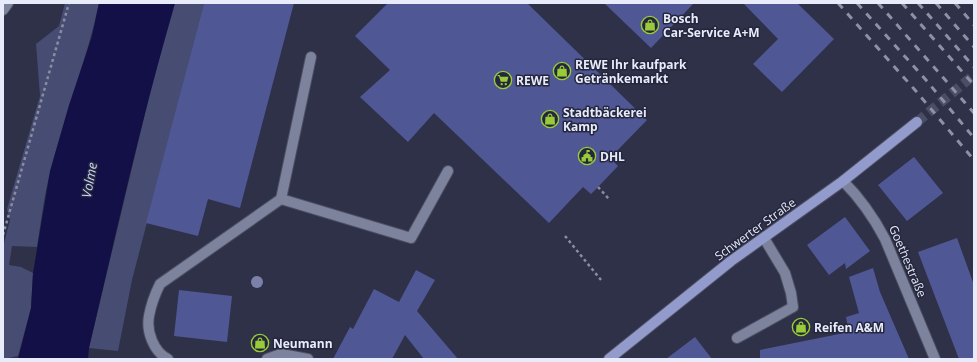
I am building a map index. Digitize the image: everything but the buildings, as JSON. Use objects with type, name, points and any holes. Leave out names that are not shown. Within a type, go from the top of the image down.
[{"type":"main road","name":"Schwerter Straße","points":[[609,359],[731,261],[843,181],[917,122]]},
{"type":"street","points":[[3,10],[8,3]]},
{"type":"street","points":[[168,359],[154,346],[148,318],[152,302],[160,284],[281,200],[311,57]]},
{"type":"street","points":[[281,200],[411,238],[448,171]]},
{"type":"street","name":"Goethestraße","points":[[843,181],[857,195],[885,239],[935,359]]},
{"type":"street","points":[[737,338],[793,307],[791,293],[785,274],[764,238]]},
{"type":"street","points":[[267,359],[281,354],[308,359]]},
{"type":"path","points":[[3,235],[69,3]]},
{"type":"path","points":[[598,187],[609,200]]},
{"type":"path","points":[[565,236],[601,280]]},
{"type":"shaded area","points":[[65,3],[99,3],[89,45],[51,169],[37,247],[12,246],[9,265],[21,267],[33,273],[31,308],[18,356],[3,359],[3,247],[10,220],[7,209],[40,96],[36,44],[59,26]]},
{"type":"shaded area","points":[[175,3],[204,3],[132,280],[118,351],[89,348],[151,88]]},
{"type":"water","name":"Volme","points":[[99,3],[175,3],[151,89],[89,348],[88,359],[18,359],[31,308],[33,273],[50,171],[69,105],[92,36]]},
{"type":"tunnel","points":[[917,122],[974,75]]},
{"type":"railway","points":[[838,3],[915,90],[974,160]]},
{"type":"railway","points":[[857,3],[926,80],[974,138]]},
{"type":"railway","points":[[878,3],[974,113]]},
{"type":"railway","points":[[902,3],[974,85]]},
{"type":"railway","points":[[918,3],[974,67]]},
{"type":"railway","points":[[936,3],[974,47]]},
{"type":"railway","points":[[955,3],[974,25]]},
{"type":"place","name":"Bosch Car-Service A+M","points":[[650,25]]},
{"type":"place","name":"REWE Ihr kaufpark Getränkemarkt","points":[[562,71]]},
{"type":"place","name":"REWE","points":[[503,80]]},
{"type":"place","name":"Stadtbäckerei Kamp","points":[[550,119]]},
{"type":"place","name":"DHL","points":[[587,156]]},
{"type":"place","name":"Reifen A&M","points":[[801,327]]},
{"type":"place","name":"Neumann","points":[[260,343]]}]
